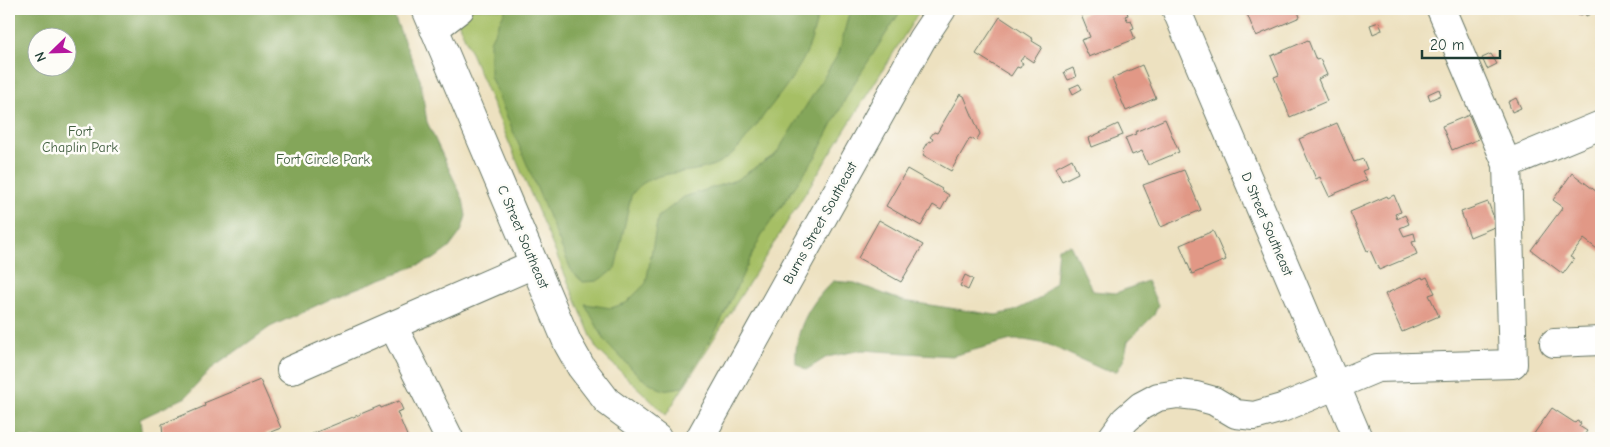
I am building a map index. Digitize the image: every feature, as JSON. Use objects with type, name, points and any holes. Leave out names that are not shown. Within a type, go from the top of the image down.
[{"type":"street","points":[[430,19],[460,9]]},
{"type":"street","name":"Burns Street Southeast","points":[[700,438],[922,39],[942,9]]},
{"type":"street","name":"D Street Southeast","points":[[1176,9],[1358,438]]},
{"type":"street","points":[[1112,438],[1124,420],[1141,406],[1158,397],[1178,394],[1214,401],[1236,414],[1252,427],[1282,408],[1376,368],[1513,364],[1507,164],[1441,9]]},
{"type":"street","name":"C Street Southeast","points":[[430,19],[568,344],[590,381],[607,401],[657,438]]},
{"type":"street","points":[[1507,164],[1601,125]]},
{"type":"street","points":[[291,370],[534,264]]},
{"type":"street","points":[[396,324],[398,336],[448,438]]},
{"type":"street","points":[[1554,343],[1601,341]]},
{"type":"green space","name":"Fort Circle Park","points":[[9,9],[391,9],[420,79],[427,122],[463,199],[466,216],[461,232],[449,248],[434,259],[339,295],[270,327],[211,369],[186,397],[140,419],[142,438],[9,438]]},
{"type":"green space","points":[[467,9],[921,9],[666,415],[596,348],[458,22]]},
{"type":"green space","points":[[506,9],[820,9],[804,58],[794,75],[744,141],[727,158],[709,167],[660,176],[639,186],[631,196],[615,269],[597,281],[583,282],[572,272],[490,76],[490,41]]},
{"type":"green space","points":[[852,9],[902,9],[851,88],[816,156],[761,236],[719,325],[682,387],[662,390],[640,377],[605,341],[585,304],[611,308],[626,303],[646,283],[658,217],[684,197],[736,180],[776,154],[839,53],[849,13]]},
{"type":"green space","points":[[1070,245],[1093,291],[1116,293],[1147,281],[1158,305],[1154,315],[1128,341],[1124,359],[1117,371],[1104,370],[1047,344],[1024,340],[1011,340],[952,356],[862,350],[827,357],[806,370],[796,363],[798,339],[805,318],[817,298],[833,281],[855,283],[903,301],[996,315],[1014,311],[1041,298],[1055,282],[1058,248]]},
{"type":"building","points":[[1095,9],[1126,9],[1128,15],[1125,16],[1128,21],[1131,20],[1134,28],[1131,29],[1135,39],[1089,57],[1081,40],[1090,37],[1081,15]]},
{"type":"building","points":[[1245,9],[1297,9],[1300,17],[1256,36]]},
{"type":"building","points":[[1576,9],[1601,9],[1586,16],[1585,13],[1579,16]]},
{"type":"building","points":[[1000,17],[1042,47],[1033,62],[1024,56],[1020,61],[1023,63],[1020,68],[1017,67],[1011,76],[976,54]]},
{"type":"building","points":[[1379,22],[1382,30],[1373,34],[1370,25]]},
{"type":"building","points":[[1308,40],[1316,60],[1320,59],[1327,75],[1318,79],[1327,101],[1290,117],[1274,77],[1279,75],[1271,56]]},
{"type":"building","points":[[1491,54],[1497,64],[1487,69],[1482,58]]},
{"type":"building","points":[[1142,65],[1156,98],[1126,111],[1112,78]]},
{"type":"building","points":[[1073,68],[1076,77],[1068,80],[1064,72]]},
{"type":"building","points":[[1079,84],[1082,89],[1073,94],[1070,88]]},
{"type":"building","points":[[1439,89],[1441,95],[1430,100],[1428,94]]},
{"type":"building","points":[[960,94],[964,96],[980,134],[976,141],[970,138],[951,171],[923,155],[925,152],[923,151],[929,141],[931,142],[933,139],[930,137],[934,132],[937,133]]},
{"type":"building","points":[[1516,98],[1521,108],[1512,112],[1508,102]]},
{"type":"building","points":[[1469,115],[1479,139],[1452,150],[1442,126]]},
{"type":"building","points":[[1165,119],[1179,152],[1148,165],[1142,151],[1132,155],[1125,138]]},
{"type":"building","points":[[1337,123],[1354,162],[1363,159],[1367,169],[1362,171],[1367,180],[1329,196],[1320,177],[1316,179],[1299,139]]},
{"type":"building","points":[[1118,124],[1123,135],[1092,147],[1089,138]]},
{"type":"building","points":[[1072,159],[1078,173],[1062,181],[1055,168]]},
{"type":"building","points":[[907,169],[949,195],[941,210],[933,205],[921,226],[886,206]]},
{"type":"building","points":[[1184,170],[1201,210],[1161,227],[1143,185]]},
{"type":"building","points":[[1572,173],[1601,195],[1601,252],[1584,239],[1570,257],[1574,259],[1563,274],[1531,250],[1563,207],[1553,200]]},
{"type":"building","points":[[1394,195],[1401,212],[1395,214],[1397,219],[1405,215],[1409,224],[1400,228],[1404,236],[1414,233],[1416,241],[1412,242],[1417,254],[1379,270],[1370,250],[1367,251],[1350,212],[1387,196],[1388,198]]},
{"type":"building","points":[[1488,202],[1497,226],[1470,237],[1461,212]]},
{"type":"building","points":[[879,220],[923,245],[901,282],[858,258]]},
{"type":"building","points":[[1213,231],[1226,260],[1192,274],[1180,245]]},
{"type":"building","points":[[965,275],[973,279],[968,290],[960,286]]},
{"type":"building","points":[[1422,277],[1423,279],[1427,277],[1435,293],[1429,295],[1439,316],[1402,332],[1385,294]]},
{"type":"building","points":[[260,380],[281,428],[263,435],[265,438],[163,438],[162,424],[205,406],[204,403]]},
{"type":"building","points":[[399,401],[403,410],[397,412],[408,438],[302,438],[380,406],[381,408]]},
{"type":"building","points":[[1552,408],[1575,423],[1577,421],[1581,423],[1579,426],[1587,431],[1582,438],[1531,438]]},
{"type":"park label","name":"Fort Chaplin Park","points":[[80,140]]}]
